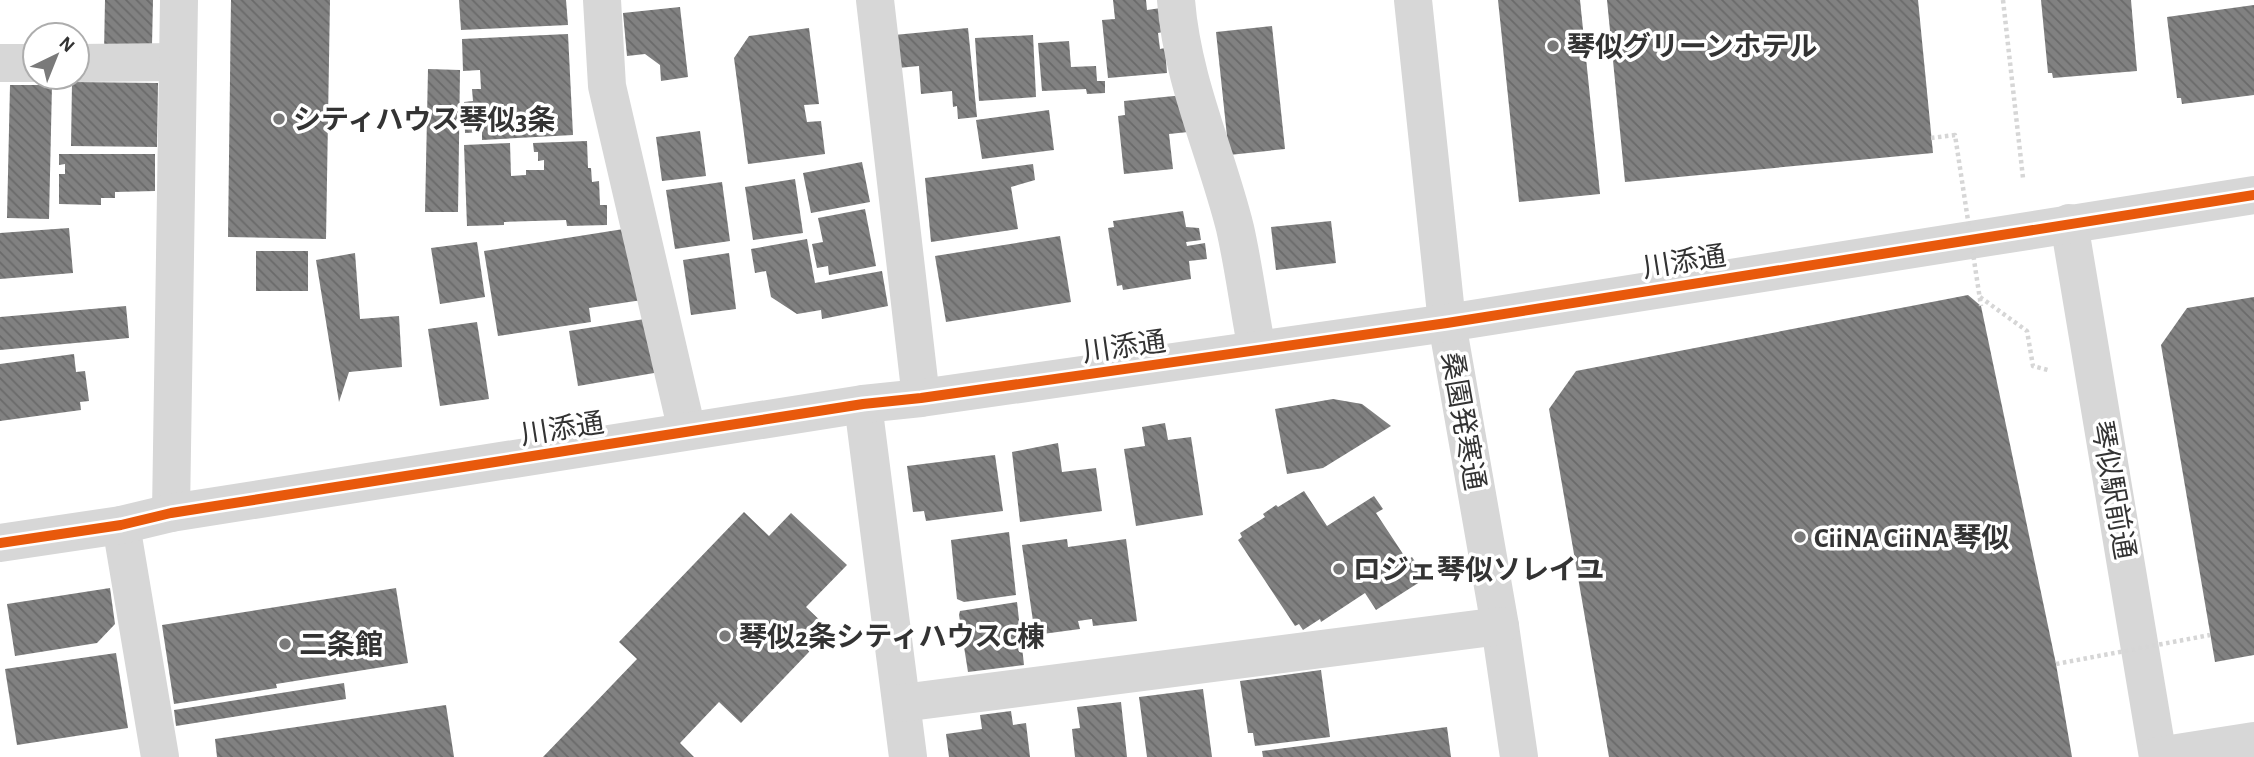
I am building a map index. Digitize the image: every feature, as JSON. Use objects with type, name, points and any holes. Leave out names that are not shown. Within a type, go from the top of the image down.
[{"type":"street","points":[[170,513],[179,0]]},
{"type":"street","points":[[601,0],[607,86],[687,431]]},
{"type":"street","points":[[876,0],[921,398]]},
{"type":"street","points":[[1176,0],[1177,23],[1194,98],[1235,228],[1257,350]]},
{"type":"street","name":"桑園発寒通","points":[[1413,0],[1447,323],[1500,626],[1519,757]]},
{"type":"street","points":[[91,63],[178,62]]},
{"type":"street","points":[[0,63],[21,63]]},
{"type":"street","name":"川添通","points":[[0,543],[121,525],[170,513],[687,431],[1447,323],[2254,195]]},
{"type":"street","name":"琴似駅前通","points":[[2069,223],[2158,757]]},
{"type":"street","points":[[863,404],[908,757]]},
{"type":"street","points":[[121,525],[160,757]]},
{"type":"street","points":[[902,704],[1500,626]]},
{"type":"street","points":[[2158,757],[2254,741]]},
{"type":"path","points":[[2003,0],[2023,178]]},
{"type":"path","points":[[1931,138],[1955,135],[1981,306]]},
{"type":"path","points":[[1980,297],[2027,331],[2033,366],[2048,370]]},
{"type":"path","points":[[2056,664],[2210,635]]},
{"type":"building","points":[[105,0],[153,0],[152,45],[104,53]]},
{"type":"building","name":"シティハウス琴似3条","points":[[231,0],[330,0],[326,239],[228,237]]},
{"type":"building","points":[[459,0],[566,0],[568,25],[461,30]]},
{"type":"building","points":[[1113,0],[1146,0],[1147,10],[1161,8],[1163,32],[1158,33],[1160,49],[1165,48],[1167,73],[1108,78],[1102,20],[1115,19]]},
{"type":"building","points":[[1498,0],[1580,0],[1600,194],[1519,202]]},
{"type":"building","points":[[1607,0],[1918,0],[1933,153],[1625,182]]},
{"type":"building","points":[[2041,0],[2131,0],[2137,71],[2053,78],[2052,73],[2048,73]]},
{"type":"building","points":[[2254,5],[2254,95],[2182,104],[2181,98],[2177,98],[2167,17]]},
{"type":"building","points":[[680,7],[688,77],[661,81],[660,65],[645,54],[627,56],[623,13]]},
{"type":"building","points":[[1272,26],[1285,149],[1229,155],[1216,32]]},
{"type":"building","points":[[809,28],[819,104],[804,105],[807,122],[821,121],[825,154],[748,164],[734,58],[749,36]]},
{"type":"building","points":[[968,28],[977,117],[958,119],[957,106],[953,107],[952,91],[921,94],[919,66],[898,68],[894,35]]},
{"type":"building","points":[[568,34],[573,135],[482,140],[482,132],[465,133],[464,102],[473,101],[472,89],[481,89],[480,70],[463,71],[462,39]]},
{"type":"building","points":[[1033,35],[1036,97],[979,101],[975,38]]},
{"type":"building","points":[[1069,41],[1071,67],[1096,66],[1097,81],[1105,81],[1105,93],[1087,94],[1086,89],[1042,91],[1038,43]]},
{"type":"building","points":[[428,69],[460,70],[458,212],[425,212]]},
{"type":"building","points":[[91,82],[158,83],[157,147],[71,146],[72,91],[91,91]]},
{"type":"building","points":[[10,85],[21,85],[21,91],[52,91],[49,219],[7,218]]},
{"type":"building","points":[[1184,95],[1188,132],[1169,134],[1173,169],[1124,174],[1118,116],[1125,115],[1124,101]]},
{"type":"building","points":[[1049,110],[1054,150],[982,159],[976,120]]},
{"type":"building","points":[[700,131],[706,176],[662,181],[656,137]]},
{"type":"building","points":[[587,141],[588,168],[591,168],[592,182],[599,181],[600,205],[607,205],[607,225],[567,226],[566,220],[467,226],[464,145],[510,143],[511,176],[526,175],[526,170],[544,170],[544,160],[538,161],[538,152],[534,152],[533,143]]},
{"type":"building","points":[[59,154],[155,154],[155,191],[115,192],[115,198],[101,198],[101,205],[59,204],[59,174],[65,174],[65,164],[59,165]]},
{"type":"building","points":[[862,162],[870,202],[811,213],[803,173]]},
{"type":"building","points":[[1033,164],[1035,180],[1011,187],[1018,229],[931,242],[925,178]]},
{"type":"building","points":[[795,179],[803,233],[753,240],[745,187]]},
{"type":"building","points":[[722,182],[730,241],[675,249],[666,190]]},
{"type":"building","points":[[865,209],[876,266],[829,275],[828,266],[817,268],[812,244],[823,242],[818,218]]},
{"type":"building","points":[[1183,211],[1186,227],[1199,228],[1201,240],[1186,242],[1187,246],[1205,243],[1207,259],[1189,261],[1191,279],[1123,290],[1122,285],[1117,286],[1108,228],[1114,227],[1113,221]]},
{"type":"building","points":[[1331,221],[1336,263],[1276,270],[1271,227]]},
{"type":"building","points":[[69,228],[73,273],[0,279],[0,233]]},
{"type":"building","points":[[630,228],[642,300],[589,308],[591,322],[498,336],[484,251]]},
{"type":"building","points":[[1060,236],[1071,302],[946,322],[935,256]]},
{"type":"building","points":[[807,239],[815,283],[882,271],[888,306],[822,319],[821,310],[797,314],[771,297],[766,271],[755,273],[751,249]]},
{"type":"building","points":[[477,242],[485,297],[440,304],[431,248]]},
{"type":"building","points":[[256,251],[308,251],[308,291],[256,291]]},
{"type":"building","points":[[355,253],[360,319],[399,316],[402,367],[349,372],[339,402],[316,260]]},
{"type":"building","points":[[729,253],[736,309],[691,315],[683,260]]},
{"type":"building","name":"CiiNA CiiNA 琴似","points":[[1968,295],[1981,306],[2056,664],[2072,757],[1609,757],[1549,409],[1576,371]]},
{"type":"building","points":[[2254,297],[2254,655],[2215,662],[2161,345],[2187,308]]},
{"type":"building","points":[[126,306],[129,338],[0,350],[0,317]]},
{"type":"building","points":[[651,318],[660,372],[578,386],[569,331]]},
{"type":"building","points":[[477,322],[489,399],[440,406],[428,329]]},
{"type":"building","points":[[74,354],[76,372],[85,371],[89,401],[80,402],[81,410],[0,421],[0,364]]},
{"type":"building","points":[[1333,399],[1362,404],[1391,426],[1323,468],[1287,474],[1275,409]]},
{"type":"building","points":[[1165,423],[1168,440],[1191,437],[1203,515],[1136,526],[1124,449],[1145,446],[1142,427]]},
{"type":"building","points":[[1058,443],[1062,472],[1096,468],[1102,511],[1020,522],[1012,452]]},
{"type":"building","points":[[995,455],[1003,511],[926,521],[924,511],[913,512],[907,466]]},
{"type":"building","name":"ロジェ琴似ソレイユ","points":[[1304,491],[1327,526],[1374,496],[1383,509],[1376,513],[1407,560],[1412,557],[1426,578],[1376,610],[1365,593],[1321,622],[1320,619],[1303,630],[1299,624],[1295,626],[1238,540],[1242,537],[1240,533],[1265,517],[1263,514]]},
{"type":"building","name":"琴似2条シティハウスC棟","points":[[744,512],[769,536],[791,513],[847,565],[806,607],[830,630],[741,723],[719,702],[680,743],[694,757],[543,757],[637,659],[619,642]]},
{"type":"building","points":[[1009,532],[1016,595],[964,602],[957,599],[951,540]]},
{"type":"building","points":[[1067,539],[1068,547],[1126,539],[1137,621],[1093,626],[1092,619],[1078,621],[1080,629],[1035,635],[1022,545]]},
{"type":"building","points":[[110,588],[115,624],[97,643],[15,656],[7,604]]},
{"type":"building","name":"二条館","points":[[396,588],[408,663],[174,704],[162,625]]},
{"type":"building","points":[[1017,602],[1024,665],[968,672],[960,611]]},
{"type":"building","points":[[116,653],[128,728],[17,745],[5,669]]},
{"type":"building","points":[[1321,670],[1330,737],[1255,746],[1253,733],[1248,733],[1240,681]]},
{"type":"building","points":[[344,683],[346,699],[176,726],[174,710]]},
{"type":"building","points":[[1203,689],[1212,757],[1147,757],[1139,697]]},
{"type":"building","points":[[1121,702],[1127,757],[1075,757],[1072,729],[1080,728],[1077,707]]},
{"type":"building","points":[[446,705],[454,757],[217,757],[215,739]]},
{"type":"building","points":[[1011,711],[1013,725],[1026,723],[1030,757],[949,757],[946,734],[982,729],[980,715]]},
{"type":"building","points":[[1447,727],[1451,757],[1263,757],[1262,751]]},
{"type":"cycle path","points":[[0,543],[121,525],[171,513],[863,404],[1447,323],[2254,195]]},
{"type":"place","name":"琴似グリーンホテル","points":[[1553,46]]},
{"type":"place","name":"シティハウス琴似3条","points":[[279,119]]},
{"type":"place","name":"CiiNA CiiNA 琴似","points":[[1800,537]]},
{"type":"place","name":"ロジェ琴似ソレイユ","points":[[1339,569]]},
{"type":"place","name":"琴似2条シティハウスC棟","points":[[725,636]]},
{"type":"place","name":"二条館","points":[[285,644]]}]
